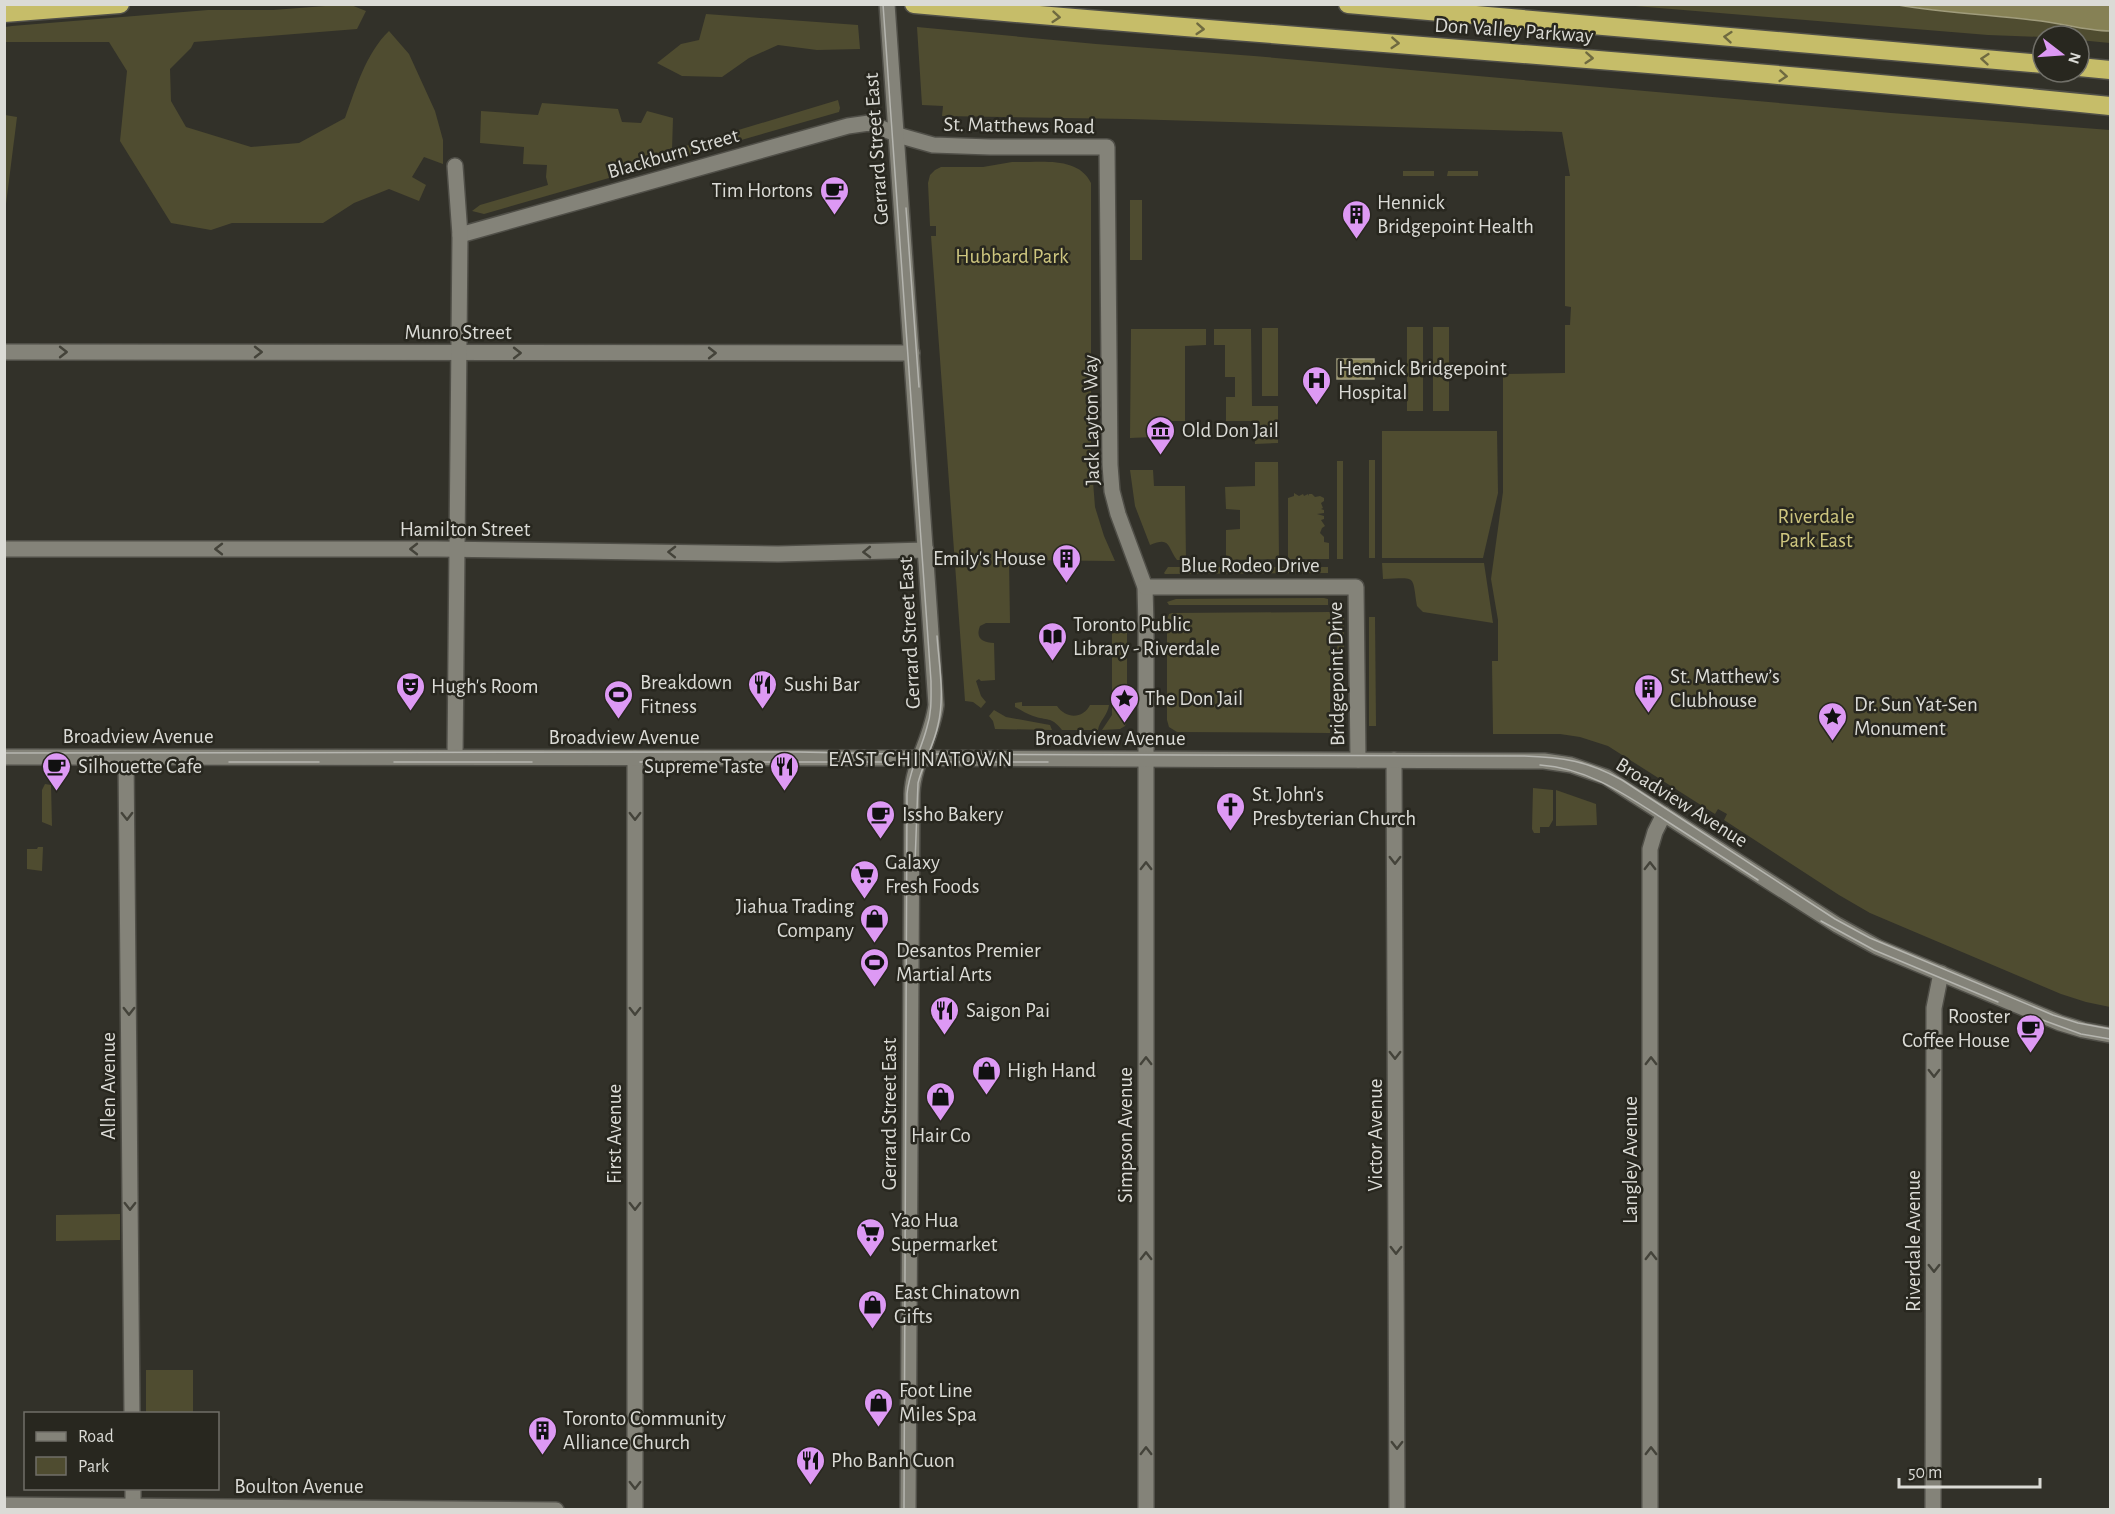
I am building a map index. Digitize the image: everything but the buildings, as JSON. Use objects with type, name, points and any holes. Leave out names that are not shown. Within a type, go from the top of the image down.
[{"type":"highway","points":[[4,13],[120,4]]},
{"type":"highway","name":"Don Valley Parkway","points":[[914,4],[1142,25],[1615,60],[2110,106]]},
{"type":"highway","name":"Don Valley Parkway","points":[[1348,4],[2031,63]]},
{"type":"highway","points":[[2091,68],[2110,70]]},
{"type":"street","name":"Gerrard Street East","points":[[887,4],[936,705],[933,727],[913,780],[912,794],[908,1509]]},
{"type":"street","name":"Blackburn Street","points":[[460,235],[848,126],[869,123],[896,134]]},
{"type":"street","name":"St. Matthews Road","points":[[896,134],[933,145],[1107,147]]},
{"type":"street","name":"Jack Layton Way","points":[[1107,147],[1110,465],[1112,491],[1145,587],[1146,760]]},
{"type":"street","points":[[455,166],[460,235],[455,757]]},
{"type":"street","name":"Munro Street","points":[[4,352],[912,353]]},
{"type":"street","name":"Hamilton Street","points":[[4,549],[457,549],[778,554],[926,550]]},
{"type":"street","name":"Blue Rodeo Drive","points":[[1145,587],[1356,587]]},
{"type":"street","name":"Bridgepoint Drive","points":[[1356,587],[1358,760]]},
{"type":"street","name":"Broadview Avenue","points":[[4,757],[1544,760],[1571,765],[1606,777],[1845,930],[1876,946],[2060,1023],[2110,1035]]},
{"type":"street","name":"Allen Avenue","points":[[126,758],[132,1412]]},
{"type":"street","name":"First Avenue","points":[[635,758],[635,1509]]},
{"type":"street","name":"Simpson Avenue","points":[[1146,760],[1146,1509]]},
{"type":"street","name":"Victor Avenue","points":[[1394,760],[1397,1509]]},
{"type":"street","name":"Langley Avenue","points":[[1650,1509],[1650,849],[1664,814]]},
{"type":"street","name":"Riverdale Avenue","points":[[1933,1509],[1934,1008],[1941,973]]},
{"type":"street","points":[[133,1490],[133,1506]]},
{"type":"street","name":"Boulton Avenue","points":[[4,1505],[556,1509]]},
{"type":"green space","points":[[351,5],[366,11],[357,29],[194,42],[170,69],[171,101],[186,127],[251,147],[299,143],[345,118],[368,60],[389,31],[409,54],[435,111],[443,140],[443,164],[424,157],[412,177],[426,185],[419,201],[389,189],[354,203],[323,223],[232,223],[211,230],[171,223],[120,141],[127,71],[109,42],[5,42],[5,27],[12,26],[208,10],[273,10]]},
{"type":"green space","points":[[1623,5],[1898,5],[2058,24],[2031,24],[2031,37]]},
{"type":"green space","points":[[706,14],[858,25],[860,49],[817,50],[778,45],[749,58],[722,77],[682,76],[657,63],[681,44],[699,40]]},
{"type":"green space","name":"Riverdale Park East","points":[[917,27],[1891,113],[2110,130],[2110,1007],[2061,994],[1870,913],[1724,820],[1727,814],[1718,809],[1715,814],[1608,746],[1580,737],[1560,734],[1493,734],[1492,661],[1498,661],[1498,620],[1491,579],[1503,492],[1503,374],[1565,373],[1565,325],[1570,325],[1571,307],[1565,306],[1565,176],[1570,176],[1562,132],[1129,119],[942,116],[943,106],[922,105]]},
{"type":"green space","points":[[2091,30],[2110,31],[2110,43],[2091,41]]},
{"type":"green space","points":[[838,100],[839,112],[484,214],[472,211],[480,205],[548,185],[547,165],[523,164],[524,147],[480,143],[481,111],[538,115],[542,103],[618,109],[622,122],[641,123],[647,111],[673,118],[672,150]]},
{"type":"green space","points":[[4,115],[17,117],[5,212]]},
{"type":"green space","name":"Hubbard Park","points":[[1012,162],[1067,164],[1085,174],[1091,183],[1091,456],[1095,507],[1115,561],[1009,560],[1010,623],[986,623],[980,626],[979,630],[981,639],[994,643],[995,680],[981,681],[979,679],[976,681],[981,696],[986,702],[981,708],[973,702],[965,701],[931,236],[936,236],[936,226],[930,226],[928,183],[930,175],[941,167],[983,167]]},
{"type":"green space","points":[[1403,171],[1434,171],[1434,176],[1403,176]]},
{"type":"green space","points":[[1448,171],[1478,171],[1478,176],[1447,176]]},
{"type":"green space","points":[[1130,200],[1142,200],[1142,260],[1130,260]]},
{"type":"green space","points":[[1407,327],[1423,327],[1423,411],[1407,411]]},
{"type":"green space","points":[[1433,327],[1449,327],[1449,411],[1433,411]]},
{"type":"green space","points":[[1262,328],[1278,328],[1278,396],[1262,396]]},
{"type":"green space","points":[[1131,329],[1206,329],[1206,345],[1185,346],[1185,421],[1153,421],[1153,437],[1130,438]]},
{"type":"green space","points":[[1214,329],[1251,329],[1252,406],[1278,406],[1278,443],[1255,444],[1254,421],[1226,421],[1226,397],[1235,397],[1235,377],[1225,377],[1225,345],[1214,345]]},
{"type":"green space","points":[[1382,431],[1497,431],[1498,493],[1483,558],[1382,558]]},
{"type":"green space","points":[[1369,460],[1375,460],[1375,558],[1369,558]]},
{"type":"green space","points":[[1337,461],[1343,461],[1343,559],[1337,559]]},
{"type":"green space","points":[[1255,462],[1278,462],[1279,559],[1226,560],[1226,530],[1240,529],[1240,510],[1226,509],[1225,487],[1255,486]]},
{"type":"green space","points":[[1130,470],[1153,470],[1154,486],[1185,486],[1186,560],[1177,560],[1165,542],[1150,545],[1135,506]]},
{"type":"green space","points":[[1294,493],[1299,496],[1312,494],[1315,497],[1324,498],[1321,509],[1324,513],[1317,514],[1324,516],[1321,520],[1325,526],[1320,533],[1324,537],[1324,542],[1329,543],[1329,559],[1288,559],[1288,498],[1294,496]]},
{"type":"green space","points":[[1382,563],[1484,563],[1493,623],[1423,612],[1417,606],[1411,580],[1383,579]]},
{"type":"green space","points":[[1168,567],[1328,567],[1328,573],[1165,574]]},
{"type":"green space","points":[[1176,599],[1328,599],[1328,605],[1169,605],[1167,602]]},
{"type":"green space","points":[[1330,612],[1330,733],[1177,732],[1169,727],[1167,720],[1167,620],[1169,614]]},
{"type":"green space","points":[[1337,617],[1344,617],[1344,725],[1338,725]]},
{"type":"green space","points":[[1369,617],[1375,617],[1376,726],[1369,726]]},
{"type":"green space","points":[[1112,633],[1127,633],[1127,720],[1125,726],[1120,729],[1102,730],[1112,715]]},
{"type":"green space","points":[[1022,702],[1022,706],[1057,706],[1065,713],[1074,716],[1083,713],[1090,705],[1109,705],[1098,730],[1062,730],[1052,721],[1031,715],[1015,707],[1015,703]]},
{"type":"green space","points":[[994,710],[1006,717],[1050,725],[1052,730],[995,729],[989,716]]},
{"type":"green space","points":[[45,784],[51,785],[52,826],[42,822],[42,790]]},
{"type":"green space","points":[[1533,788],[1553,790],[1553,820],[1549,827],[1540,827],[1540,833],[1534,833],[1532,829]]},
{"type":"green space","points":[[1556,790],[1596,804],[1597,825],[1556,826]]},
{"type":"green space","points":[[43,847],[42,871],[27,869],[27,849]]},
{"type":"green space","points":[[120,1214],[120,1240],[56,1241],[56,1215]]},
{"type":"green space","points":[[146,1370],[193,1370],[193,1412],[146,1412]]},
{"type":"shaded area","points":[[1898,5],[2110,5],[2110,31],[2091,30],[2091,24],[2058,24]]},
{"type":"shaded area","points":[[1337,359],[1374,359],[1374,379],[1337,379]]},
{"type":"tram line","points":[[883,4],[931,681],[929,721],[910,777],[907,794],[904,1510]]},
{"type":"tram line","points":[[906,208],[919,387]]},
{"type":"tram line","points":[[915,863],[918,783],[934,740],[940,714],[941,680],[937,636]]},
{"type":"tram line","points":[[4,753],[798,752],[1524,756],[1563,759],[1598,768],[1622,780],[1835,919],[1870,938],[2053,1015],[2078,1023],[2110,1029]]},
{"type":"tram line","points":[[229,762],[319,762]]},
{"type":"tram line","points":[[394,762],[532,762]]},
{"type":"tram line","points":[[640,762],[886,762]]},
{"type":"tram line","points":[[946,762],[1048,762]]},
{"type":"tram line","points":[[1540,765],[1574,771],[1606,784],[1758,880]]},
{"type":"tram line","points":[[1821,921],[1874,950],[1998,1002]]},
{"type":"tram line","points":[[2037,1018],[2081,1034],[2110,1039]]},
{"type":"place","name":"Tim Hortons","points":[[834,216]]},
{"type":"place","name":"Hennick Bridgepoint Health","points":[[1356,240]]},
{"type":"place","name":"Hennick Bridgepoint Hospital","points":[[1317,406]]},
{"type":"place","name":"Old Don Jail","points":[[1161,456]]},
{"type":"place","name":"Emily's House","points":[[1067,584]]},
{"type":"place","name":"Toronto Public Library - Riverdale","points":[[1052,662]]},
{"type":"place","name":"Sushi Bar","points":[[763,710]]},
{"type":"place","name":"Hugh's Room","points":[[410,712]]},
{"type":"place","name":"St. Matthew’s Clubhouse","points":[[1649,714]]},
{"type":"place","name":"Breakdown Fitness","points":[[619,720]]},
{"type":"place","name":"The Don Jail","points":[[1124,724]]},
{"type":"place","name":"Dr. Sun Yat-Sen Monument","points":[[1833,742]]},
{"type":"place","name":"Silhouette Cafe","points":[[57,792]]},
{"type":"place","name":"Supreme Taste","points":[[785,792]]},
{"type":"place","name":"St. John's Presbyterian Church","points":[[1231,832]]},
{"type":"place","name":"Issho Bakery","points":[[881,840]]},
{"type":"place","name":"Galaxy Fresh Foods","points":[[864,900]]},
{"type":"place","name":"Jiahua Trading Company","points":[[875,944]]},
{"type":"place","name":"Desantos Premier Martial Arts","points":[[875,988]]},
{"type":"place","name":"Saigon Pai","points":[[945,1036]]},
{"type":"place","name":"Rooster Coffee House","points":[[2031,1054]]},
{"type":"place","name":"High Hand","points":[[986,1096]]},
{"type":"place","name":"Hair Co","points":[[941,1122]]},
{"type":"place","name":"Yao Hua Supermarket","points":[[870,1258]]},
{"type":"place","name":"East Chinatown Gifts","points":[[873,1330]]},
{"type":"place","name":"Foot Line Miles Spa","points":[[878,1428]]},
{"type":"place","name":"Toronto Community Alliance Church","points":[[542,1456]]},
{"type":"place","name":"Pho Banh Cuon","points":[[810,1486]]},
{"type":"district","name":"EAST CHINATOWN","points":[[921,758]]}]
